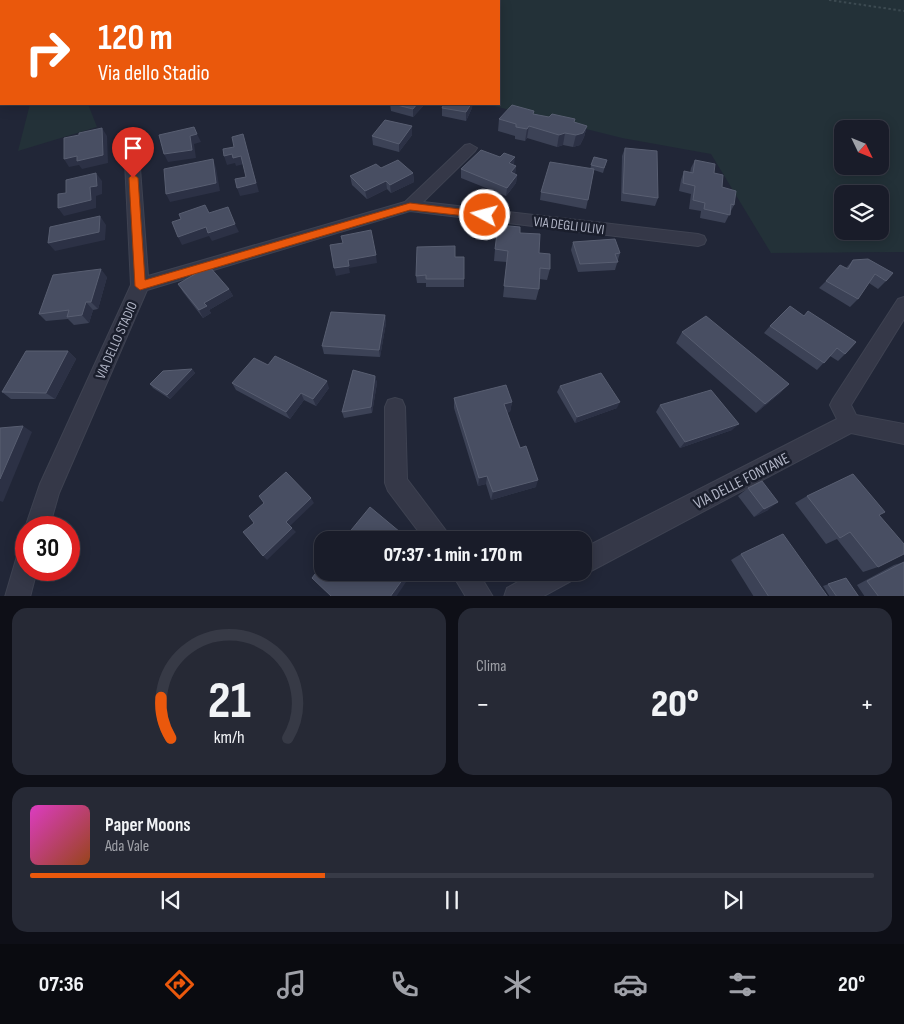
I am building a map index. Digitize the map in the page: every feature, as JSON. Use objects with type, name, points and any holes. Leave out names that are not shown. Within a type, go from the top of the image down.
[{"type":"street","name":"VIA DELLO STADIO","points":[[41,516],[48,492],[140,286],[131,142]]},
{"type":"street","name":"VIA DEGLI ULIVI","points":[[410,206],[470,148]]},
{"type":"street","name":"VIA DEGLI ULIVI","points":[[140,286],[410,206],[698,240]]},
{"type":"street","points":[[904,304],[840,406],[850,423],[904,434]]},
{"type":"street","points":[[395,407],[396,483],[432,531]]},
{"type":"street","name":"VIA DELLE FONTANE","points":[[592,557],[850,423]]},
{"type":"street","points":[[17,596],[21,581]]},
{"type":"street","points":[[469,581],[480,596]]},
{"type":"street","points":[[516,596],[545,581]]},
{"type":"path","points":[[829,0],[904,11]]},
{"type":"shaded area","points":[[500,0],[904,0],[904,252],[771,253],[711,154],[622,138],[490,105],[500,105]]},
{"type":"shaded area","points":[[30,105],[88,105],[97,127],[18,151]]},
{"type":"building","points":[[397,105],[416,105],[413,109]]},
{"type":"building","points":[[444,105],[470,105],[466,112],[442,108]]},
{"type":"building","points":[[512,105],[534,111],[533,114],[549,117],[552,114],[575,119],[574,122],[587,126],[583,133],[576,135],[565,133],[559,135],[529,126],[527,129],[516,127],[516,124],[499,119]]},
{"type":"building","points":[[385,120],[412,126],[399,144],[372,136]]},
{"type":"building","points":[[194,127],[197,134],[190,136],[192,150],[164,154],[159,135]]},
{"type":"building","points":[[102,128],[103,155],[77,161],[77,156],[64,159],[64,138]]},
{"type":"building","points":[[243,134],[256,183],[237,188],[235,179],[246,177],[241,156],[233,158],[232,154],[224,156],[223,149],[234,147],[232,137]]},
{"type":"building","points":[[625,148],[657,151],[658,198],[623,193]]},
{"type":"building","points":[[481,150],[500,157],[504,153],[515,157],[509,163],[516,166],[511,172],[517,175],[507,188],[461,169]]},
{"type":"building","points":[[594,157],[607,160],[604,168],[591,165]]},
{"type":"building","points":[[213,159],[216,183],[166,194],[164,169]]},
{"type":"building","points":[[398,160],[413,173],[390,185],[386,181],[365,191],[350,176],[376,164],[381,168]]},
{"type":"building","points":[[695,160],[715,164],[714,173],[723,175],[722,187],[736,191],[734,205],[731,204],[730,215],[704,209],[705,203],[693,200],[695,186],[683,183],[684,171],[693,173]]},
{"type":"building","points":[[550,162],[594,169],[588,200],[541,192]]},
{"type":"building","points":[[96,173],[97,186],[90,187],[91,200],[58,208],[58,194],[66,193],[66,180]]},
{"type":"building","points":[[205,205],[209,213],[228,207],[235,224],[208,233],[206,227],[178,237],[172,222],[181,219],[179,214]]},
{"type":"building","points":[[100,216],[99,232],[48,243],[50,227]]},
{"type":"building","points":[[498,225],[520,227],[520,233],[540,234],[539,253],[550,254],[550,269],[540,268],[539,289],[504,286],[508,251],[495,249]]},
{"type":"building","points":[[371,230],[376,255],[348,260],[349,266],[334,268],[330,245],[343,243],[341,236]]},
{"type":"building","points":[[615,239],[620,253],[615,254],[618,262],[580,264],[573,242]]},
{"type":"building","points":[[455,246],[455,257],[464,257],[464,279],[426,279],[426,275],[416,276],[417,247]]},
{"type":"building","points":[[868,259],[893,273],[886,281],[875,274],[858,299],[826,281],[840,265],[848,269],[853,260]]},
{"type":"building","points":[[209,266],[229,289],[204,303],[207,306],[199,310],[178,284]]},
{"type":"building","points":[[101,269],[91,302],[86,302],[82,315],[67,317],[69,310],[39,314],[53,275]]},
{"type":"building","points":[[790,306],[804,316],[808,311],[856,342],[845,354],[837,348],[824,363],[770,326]]},
{"type":"building","points":[[331,312],[385,315],[379,350],[322,346]]},
{"type":"building","points":[[706,316],[789,384],[765,404],[682,332]]},
{"type":"building","points":[[26,351],[68,351],[46,393],[2,392]]},
{"type":"building","points":[[275,356],[327,381],[313,399],[301,393],[286,412],[232,383],[254,358],[268,365]]},
{"type":"building","points":[[192,369],[167,395],[150,384],[163,371]]},
{"type":"building","points":[[353,370],[375,376],[371,407],[342,412]]},
{"type":"building","points":[[601,373],[620,402],[577,417],[560,386]]},
{"type":"building","points":[[506,385],[512,402],[504,404],[520,448],[526,446],[538,480],[493,492],[487,476],[479,478],[454,398]]},
{"type":"building","points":[[711,390],[739,424],[685,442],[660,405]]},
{"type":"building","points":[[23,426],[0,479],[0,428]]},
{"type":"building","points":[[286,472],[311,498],[286,522],[292,528],[263,556],[243,532],[254,523],[249,516],[264,503],[259,496]]},
{"type":"building","points":[[853,474],[885,512],[879,515],[904,544],[904,554],[878,567],[850,532],[840,538],[807,496]]},
{"type":"building","points":[[762,481],[778,502],[764,509],[748,488]]},
{"type":"building","points":[[370,507],[399,531],[350,531]]},
{"type":"building","points":[[783,534],[827,596],[768,596],[741,554]]},
{"type":"building","points":[[904,562],[904,596],[878,596],[867,581]]},
{"type":"building","points":[[846,578],[858,596],[836,596],[828,584]]},
{"type":"building","points":[[315,581],[402,581],[391,596],[331,596]]},
{"type":"route","points":[[133,178],[140,286],[410,206],[485,215]]}]
